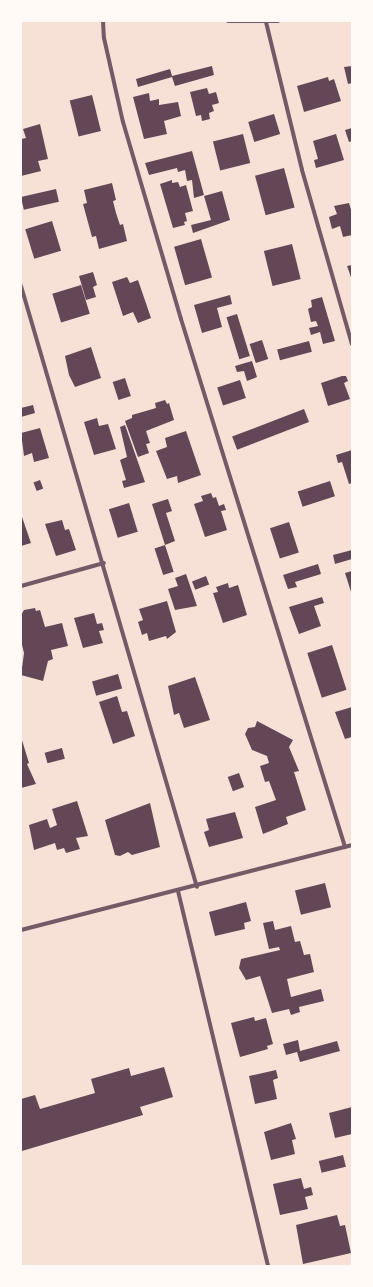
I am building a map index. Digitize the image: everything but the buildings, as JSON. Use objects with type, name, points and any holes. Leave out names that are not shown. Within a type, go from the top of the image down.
[{"type":"street","points":[[103,21],[104,38],[123,122],[174,296],[345,847]]},
{"type":"street","points":[[228,21],[278,21]]},
{"type":"street","points":[[266,22],[302,170],[352,344]]},
{"type":"street","points":[[21,286],[104,563],[197,887]]},
{"type":"street","points":[[21,586],[104,563]]},
{"type":"street","points":[[21,930],[197,887],[352,845]]},
{"type":"street","points":[[178,891],[268,1266]]}]
